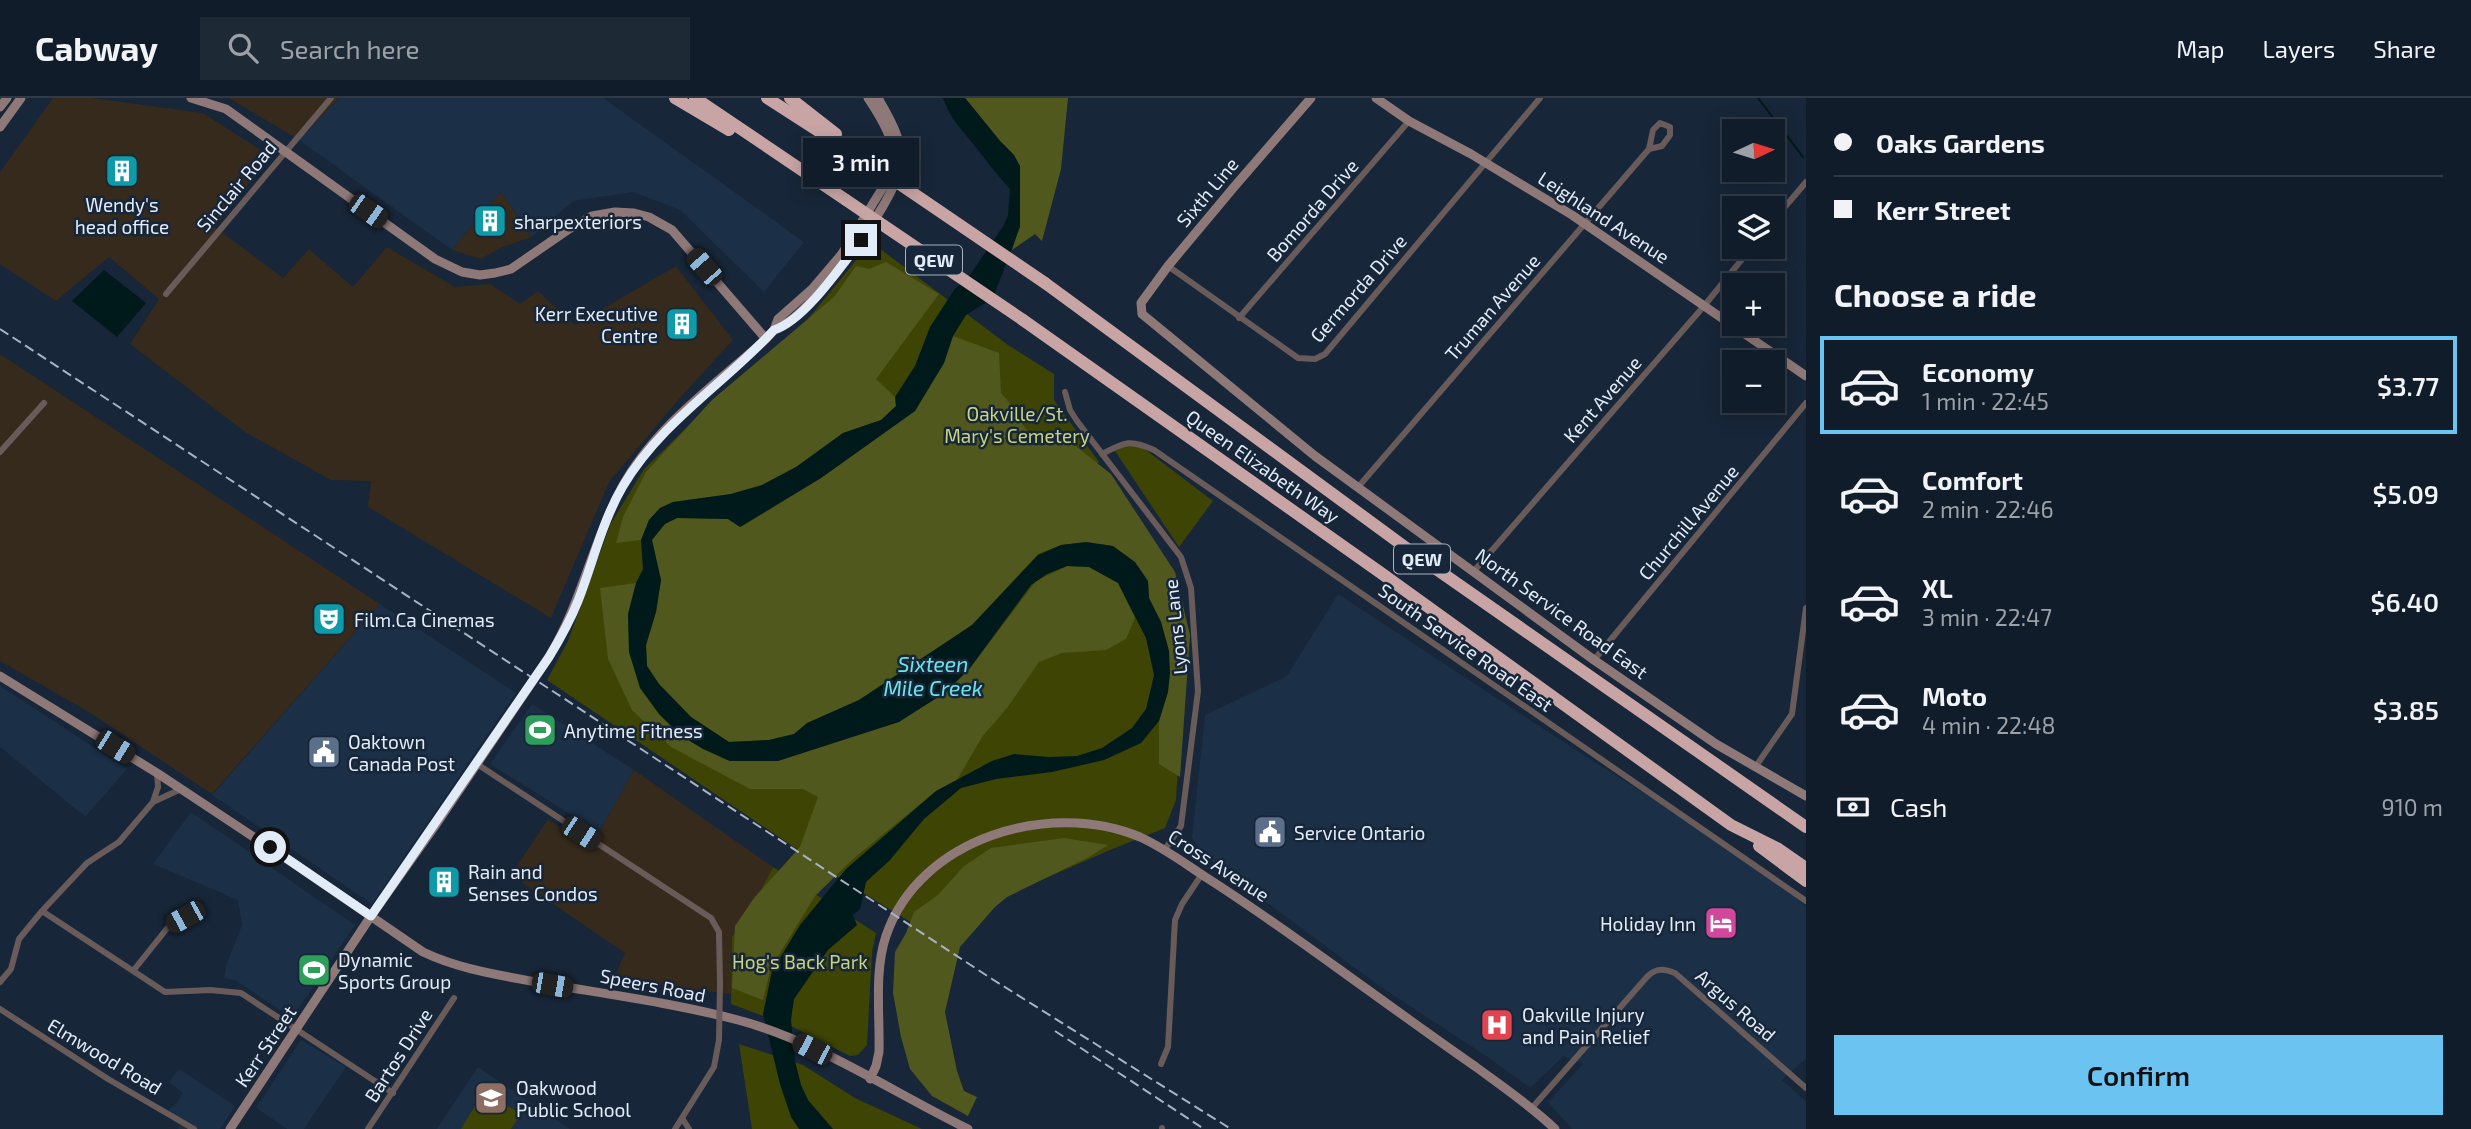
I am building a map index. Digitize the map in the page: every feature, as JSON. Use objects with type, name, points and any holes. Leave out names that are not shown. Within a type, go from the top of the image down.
[{"type":"highway","points":[[675,98],[796,167]]},
{"type":"highway","name":"Queen Elizabeth Way","points":[[695,98],[1023,320],[1415,597],[1731,825],[1777,848],[1806,868]]},
{"type":"highway","name":"Queen Elizabeth Way","points":[[767,98],[1045,282],[1409,550],[1806,827]]},
{"type":"highway","points":[[790,98],[882,172]]},
{"type":"highway","points":[[1723,771],[1741,777],[1806,817]]},
{"type":"highway","points":[[1731,825],[1806,881]]},
{"type":"street","points":[[0,107],[7,98]]},
{"type":"street","points":[[0,127],[21,98]]},
{"type":"street","points":[[191,98],[226,109],[435,259],[462,272],[480,275],[511,269],[592,216],[615,212],[649,217],[672,230],[766,339]]},
{"type":"street","name":"Sinclair Road","points":[[166,295],[331,98]]},
{"type":"street","name":"Kerr Street","points":[[230,1129],[371,916],[549,657],[566,629],[607,519],[629,477],[650,446],[766,339],[774,330],[778,319],[813,288],[841,255],[890,176],[893,167],[890,136],[868,98]]},
{"type":"street","name":"Kerr Street","points":[[774,330],[782,328],[818,296],[861,240],[895,184],[901,167],[898,141],[878,98]]},
{"type":"street","name":"Sixth Line","points":[[1142,314],[1141,303],[1168,266],[1311,98]]},
{"type":"street","name":"Leighland Avenue","points":[[1376,98],[1409,121],[1585,223],[1806,376]]},
{"type":"street","name":"Germorda Drive","points":[[1168,266],[1298,358],[1315,359],[1325,354],[1538,99]]},
{"type":"street","name":"Bomorda Drive","points":[[1239,318],[1409,121]]},
{"type":"street","name":"Truman Avenue","points":[[1359,486],[1649,149]]},
{"type":"street","points":[[1785,207],[1806,182]]},
{"type":"street","name":"Kent Avenue","points":[[1474,571],[1742,259]]},
{"type":"street","name":"North Service Road East","points":[[1142,314],[1315,456],[1594,660],[1716,744],[1806,796]]},
{"type":"street","name":"Lyons Lane","points":[[1065,392],[1069,410],[1181,557],[1191,588],[1198,691],[1181,826],[1165,849]]},
{"type":"street","points":[[0,452],[44,403]]},
{"type":"street","name":"Churchill Avenue","points":[[1594,660],[1806,403]]},
{"type":"street","name":"South Service Road East","points":[[1102,454],[1121,443],[1136,442],[1154,450],[1806,901]]},
{"type":"street","points":[[1756,766],[1792,714],[1803,664],[1806,608]]},
{"type":"street","name":"Speers Road","points":[[0,676],[296,864],[423,952],[465,968],[736,1020],[795,1040],[968,1129]]},
{"type":"street","points":[[477,764],[711,918],[719,932],[719,1040],[714,1067],[675,1129]]},
{"type":"street","points":[[0,982],[11,969],[19,939],[42,911],[87,863],[119,842],[153,802],[158,787],[157,774]]},
{"type":"street","points":[[153,802],[181,789]]},
{"type":"street","name":"Cross Avenue","points":[[870,1079],[877,1061],[881,961],[886,936],[892,921],[915,886],[951,856],[993,835],[1017,828],[1067,822],[1121,831],[1165,849],[1261,913],[1555,1129]]},
{"type":"street","points":[[1161,1064],[1168,1047],[1175,920],[1202,874]]},
{"type":"street","points":[[42,911],[166,992],[210,989],[241,993],[393,1093]]},
{"type":"street","points":[[133,971],[169,926],[185,917]]},
{"type":"street","name":"Argus Road","points":[[1531,1109],[1646,978],[1662,969],[1675,973],[1804,1082]]},
{"type":"street","name":"Bartos Drive","points":[[368,1129],[454,998]]},
{"type":"street","name":"Elmwood Road","points":[[0,1009],[108,1079],[194,1129]]},
{"type":"street","points":[[682,1118],[689,1129]]},
{"type":"shaded area","points":[[53,98],[92,98],[203,113],[270,156],[215,227],[283,278],[309,249],[353,287],[387,247],[455,287],[490,284],[520,304],[538,291],[575,325],[676,266],[733,340],[609,482],[551,618],[368,507],[371,481],[331,480],[245,432],[130,344],[159,299],[109,257],[56,301],[0,264],[0,172]]},
{"type":"shaded area","points":[[229,98],[339,98],[299,140]]},
{"type":"shaded area","points":[[339,98],[603,98],[804,242],[764,292],[680,210],[633,192],[573,201],[532,237],[501,192],[452,250],[299,140]]},
{"type":"shaded area","points":[[501,192],[532,237],[500,248],[481,259],[452,250]]},
{"type":"shaded area","points":[[0,354],[380,604],[212,794],[89,712],[0,661]]},
{"type":"shaded area","points":[[1338,594],[1754,863],[1806,906],[1806,1059],[1782,1080],[1806,1101],[1806,1129],[1572,1129],[1548,1102],[1583,1064],[1564,1056],[1530,1088],[1378,985],[1205,857],[1192,838],[1205,715],[1287,676]]},
{"type":"shaded area","points":[[380,604],[516,693],[372,904],[212,795]]},
{"type":"shaded area","points":[[0,686],[127,769],[86,816],[0,747]]},
{"type":"shaded area","points":[[532,704],[634,770],[599,832],[490,764]]},
{"type":"shaded area","points":[[634,770],[773,867],[733,943],[731,994],[613,980],[625,953],[511,875],[548,819],[585,845],[599,832]]},
{"type":"shaded area","points":[[191,812],[355,925],[292,1018],[235,980],[224,978],[242,925],[238,900],[153,864]]},
{"type":"shaded area","points":[[301,1040],[346,1067],[304,1129],[287,1129],[256,1108]]},
{"type":"shaded area","name":"Oakwood Public School","points":[[478,1067],[570,1129],[437,1129]]},
{"type":"shaded area","points":[[179,1069],[235,1106],[220,1129],[178,1129],[180,1125],[166,1112],[183,1093],[169,1082]]},
{"type":"green space","points":[[965,98],[1068,98],[1061,169],[1042,241],[1035,234],[1012,250],[1020,203],[1014,155]]},
{"type":"green space","name":"Oakville/St. Mary's Cemetery","points":[[871,242],[1008,345],[1054,374],[1054,400],[1099,462],[1093,470],[1186,643],[1176,800],[1165,828],[975,909],[949,946],[841,879],[547,680],[568,641],[610,525],[644,469],[707,408],[790,341]]},
{"type":"green space","points":[[886,262],[939,294],[876,379],[895,397],[896,406],[881,420],[843,433],[796,467],[762,485],[731,494],[673,502],[660,508],[649,520],[641,540],[616,543],[623,517],[646,472],[712,400],[834,297],[856,266],[869,269]]},
{"type":"green space","name":"Oakville/St. Mary's Cemetery","points":[[953,336],[999,353],[1001,393],[1019,414],[1033,438],[1073,444],[1111,474],[1175,572],[1190,635],[1180,777],[1159,764],[1159,721],[1168,692],[1169,651],[1161,622],[1149,598],[1148,581],[1113,546],[1086,542],[1061,545],[1038,554],[972,625],[859,700],[808,723],[794,734],[769,740],[729,742],[691,717],[659,684],[647,666],[646,645],[656,612],[661,580],[652,540],[665,523],[677,518],[728,519],[741,527],[821,478],[915,411],[944,363]]},
{"type":"green space","points":[[1127,445],[1142,447],[1213,501],[1179,547],[1115,451]]},
{"type":"green space","points":[[1067,566],[1089,567],[1118,583],[1135,618],[1126,639],[1106,650],[1062,653],[1039,662],[1007,708],[982,737],[957,780],[936,791],[853,859],[815,896],[770,971],[763,1000],[732,988],[735,926],[754,898],[800,847],[818,797],[803,789],[750,789],[671,747],[632,710],[608,659],[600,588],[636,583],[628,614],[629,652],[721,758],[730,761],[778,761],[922,707],[946,692],[970,668],[1036,581]]},
{"type":"green space","points":[[1064,838],[1108,845],[1007,897],[960,947],[945,1012],[957,1071],[964,1091],[977,1097],[968,1116],[932,1096],[910,1069],[893,993],[895,952],[914,912],[938,895],[963,867],[991,848]]},
{"type":"green space","name":"Hog's Back Park","points":[[773,867],[876,933],[872,952],[867,1045],[858,1055],[850,1056],[793,1027],[731,1004],[732,937],[743,923]]},
{"type":"green space","points":[[739,1044],[803,1065],[855,1098],[922,1129],[752,1129]]},
{"type":"green space","points":[[484,1091],[521,1114],[511,1129],[461,1129]]},
{"type":"water","name":"Sixteen Mile Creek","points":[[943,98],[965,98],[1014,155],[1020,166],[1020,227],[993,298],[966,315],[953,336],[944,363],[915,411],[821,478],[740,527],[728,519],[677,518],[665,524],[652,540],[661,580],[656,612],[646,645],[647,666],[659,684],[691,717],[729,742],[769,740],[794,734],[807,723],[859,700],[972,625],[1038,555],[1061,545],[1086,542],[1113,546],[1135,562],[1148,581],[1149,598],[1161,622],[1169,651],[1168,692],[1159,721],[1141,743],[1104,760],[1052,772],[996,779],[961,788],[924,819],[890,860],[866,882],[860,909],[853,915],[857,925],[828,950],[794,999],[791,1020],[795,1061],[801,1085],[808,1100],[833,1129],[799,1129],[791,1117],[780,1084],[763,1014],[772,971],[800,925],[846,869],[936,791],[992,761],[1014,754],[1077,756],[1102,748],[1132,728],[1146,709],[1154,675],[1146,638],[1118,583],[1089,567],[1067,566],[1047,574],[1031,585],[970,668],[946,692],[899,722],[778,761],[730,761],[703,749],[680,735],[659,714],[640,688],[629,652],[628,614],[636,583],[643,569],[641,540],[649,520],[660,508],[673,502],[731,494],[762,485],[796,467],[843,433],[881,420],[896,406],[895,397],[915,366],[930,327],[954,290],[970,275],[1004,225],[1008,215],[1010,189],[956,123]]},
{"type":"water","points":[[104,270],[146,303],[117,337],[72,301]]},
{"type":"waterway","points":[[1758,98],[1803,157]]},
{"type":"railway","points":[[0,329],[992,979],[1231,1129]]},
{"type":"railway","points":[[1055,1031],[1204,1129]]},
{"type":"place","name":"Wendy's head office","points":[[122,171]]},
{"type":"place","name":"sharpexteriors","points":[[490,221]]},
{"type":"place","name":"Kerr Executive Centre","points":[[682,324]]},
{"type":"place","name":"Film.Ca Cinemas","points":[[329,619]]},
{"type":"place","name":"Anytime Fitness","points":[[540,730]]},
{"type":"place","name":"Oaktown Canada Post","points":[[324,752]]},
{"type":"place","name":"Service Ontario","points":[[1270,832]]},
{"type":"place","name":"Rain and Senses Condos","points":[[444,882]]},
{"type":"place","name":"Holiday Inn","points":[[1721,923]]},
{"type":"place","name":"Dynamic Sports Group","points":[[314,970]]},
{"type":"place","name":"Oakville Injury and Pain Relief","points":[[1497,1025]]},
{"type":"place","name":"Oakwood Public School","points":[[491,1098]]},
{"type":"route","points":[[270,847],[371,916],[435,826],[566,629],[607,519],[622,487],[650,446],[774,330],[782,328],[818,296],[861,240]]}]
